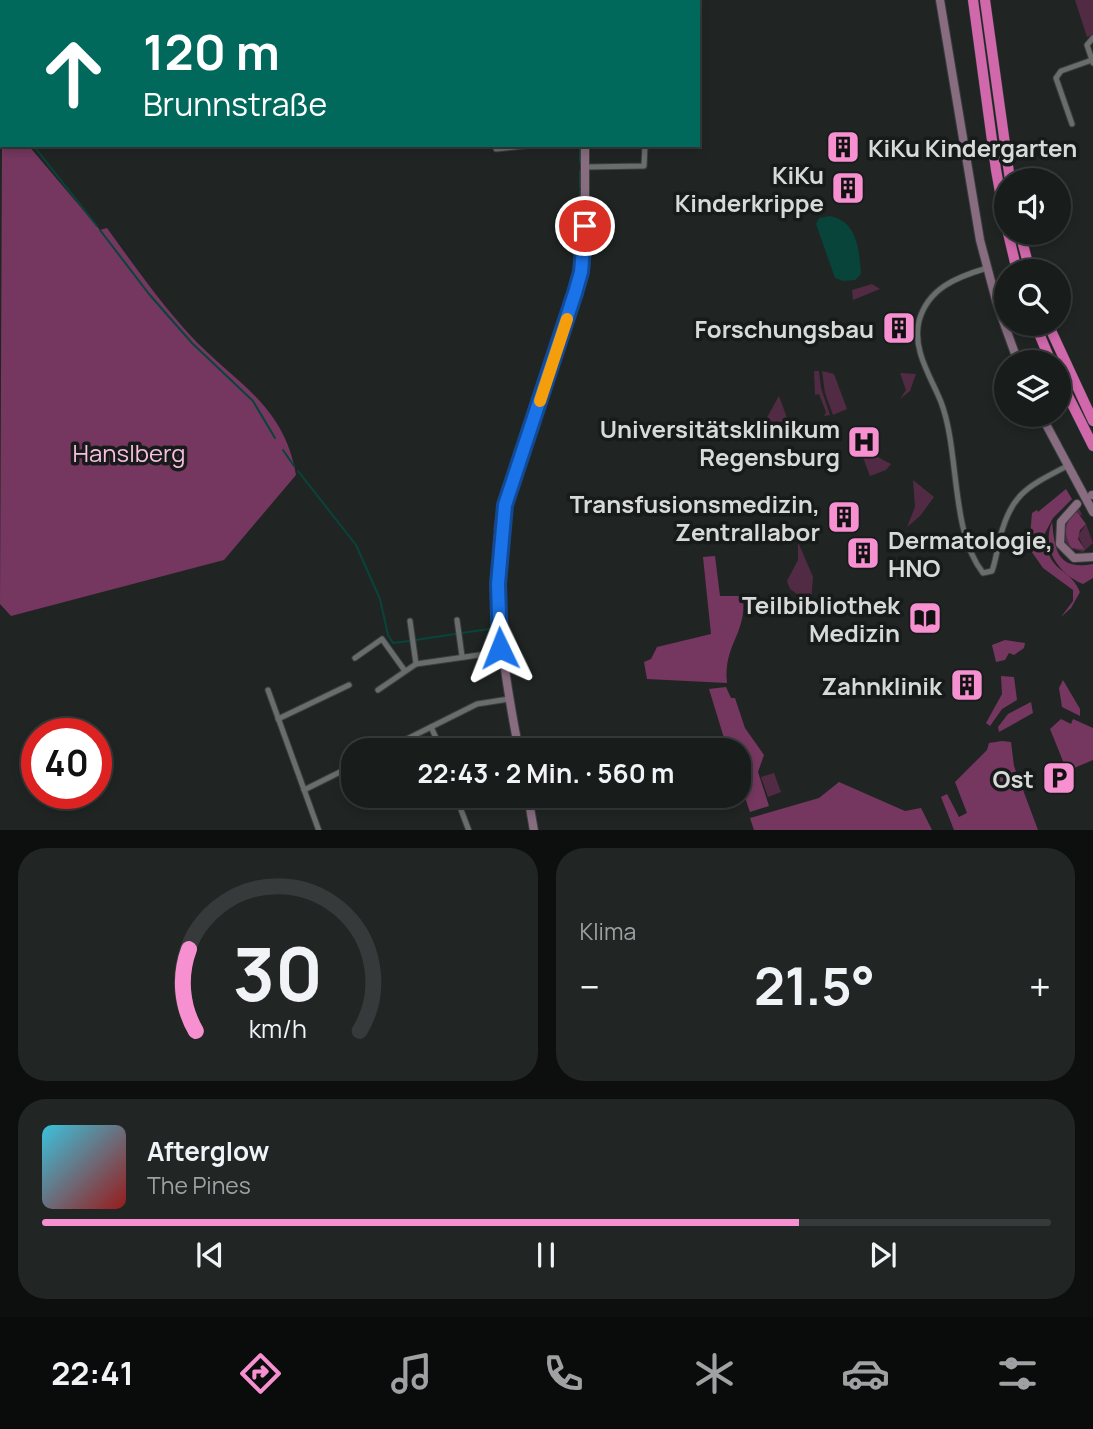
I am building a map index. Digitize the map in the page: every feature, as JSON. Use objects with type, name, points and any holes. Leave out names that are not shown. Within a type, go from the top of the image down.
[{"type":"highway","points":[[973,0],[996,168]]},
{"type":"highway","points":[[985,0],[1008,168]]},
{"type":"highway","points":[[1054,336],[1093,421]]},
{"type":"highway","points":[[1071,402],[1093,446]]},
{"type":"street","points":[[940,0],[987,268],[1014,350]]},
{"type":"street","points":[[1072,124],[1056,79],[1060,71],[1092,61],[1087,45],[1093,38]]},
{"type":"street","points":[[496,147],[515,147]]},
{"type":"street","points":[[516,738],[498,652],[499,554],[505,505],[581,272],[585,147]]},
{"type":"street","points":[[585,167],[644,166],[645,147]]},
{"type":"street","points":[[987,268],[958,278],[936,291],[924,308],[918,331],[921,357],[947,421],[961,517],[983,573],[992,571],[1004,522],[1017,497],[1038,480],[1067,466]]},
{"type":"street","points":[[1047,427],[1093,512]]},
{"type":"street","points":[[1077,504],[1061,522],[1060,544],[1074,558],[1093,557]]},
{"type":"street","points":[[457,620],[462,656]]},
{"type":"street","points":[[410,621],[416,664]]},
{"type":"street","points":[[355,658],[382,639],[405,671]]},
{"type":"street","points":[[378,690],[416,664],[498,652]]},
{"type":"street","points":[[278,719],[349,685]]},
{"type":"street","points":[[268,690],[319,830]]},
{"type":"street","points":[[409,738],[477,704],[509,699]]},
{"type":"street","points":[[431,727],[436,738]]},
{"type":"street","points":[[304,790],[341,772]]},
{"type":"street","points":[[460,808],[469,830]]},
{"type":"street","points":[[530,808],[534,830]]},
{"type":"shaded area","points":[[1075,0],[1093,0],[1093,35],[1087,37]]},
{"type":"shaded area","points":[[830,216],[846,224],[855,238],[861,274],[855,280],[843,281],[835,278],[816,224],[819,218]]},
{"type":"shaded area","points":[[872,284],[880,289],[853,300],[852,290]]},
{"type":"shaded area","points":[[814,371],[819,371],[821,388],[830,415],[824,416],[826,412],[819,394],[815,395]]},
{"type":"shaded area","points":[[822,371],[834,374],[847,409],[833,415],[825,393]]},
{"type":"shaded area","points":[[900,373],[916,374],[910,391],[900,399],[906,390]]},
{"type":"shaded area","points":[[779,396],[787,418],[774,428],[765,421]]},
{"type":"shaded area","points":[[524,430],[527,431],[498,531],[493,530],[497,507]]},
{"type":"shaded area","points":[[870,453],[891,464],[886,470],[870,476],[862,455]]},
{"type":"shaded area","points":[[913,480],[934,497],[920,516],[907,527],[915,507]]},
{"type":"shaded area","points":[[1079,509],[1084,518],[1081,514],[1072,548],[1085,550],[1078,536],[1086,524],[1093,543],[1083,552],[1070,548],[1063,538],[1066,523]]},
{"type":"shaded area","points":[[493,534],[498,535],[496,610],[492,611]]},
{"type":"shaded area","points":[[798,542],[813,577],[811,604],[790,589],[787,581],[798,560]]},
{"type":"shaded area","points":[[774,773],[781,792],[768,797],[761,777]]},
{"type":"green space","name":"Hanslberg","points":[[2,147],[30,147],[100,230],[107,228],[146,282],[189,334],[268,411],[290,450],[296,475],[224,560],[11,616],[0,604]]},
{"type":"green space","points":[[1066,489],[1072,499],[1053,518],[1045,533],[1049,556],[1076,584],[1080,592],[1071,608],[1061,617],[1073,601],[1073,590],[1043,568],[1029,548],[1032,513],[1037,510],[1038,512]]},
{"type":"green space","points":[[1077,512],[1086,524],[1080,530],[1078,539],[1085,550],[1072,548],[1067,538],[1067,524]]},
{"type":"green space","points":[[1052,522],[1054,541],[1060,555],[1071,564],[1093,564],[1093,578],[1083,584],[1074,580],[1054,559],[1049,542]]},
{"type":"green space","points":[[715,556],[720,596],[743,596],[742,621],[728,658],[727,683],[647,679],[644,662],[651,659],[657,647],[711,634],[703,557]]},
{"type":"green space","points":[[1005,640],[1025,643],[1024,648],[1014,655],[1009,653],[1005,660],[996,662],[992,645]]},
{"type":"green space","points":[[1001,676],[1014,677],[1017,700],[1002,709],[990,726],[986,723],[1002,694]]},
{"type":"green space","points":[[1063,680],[1080,709],[1080,716],[1062,707],[1059,688]]},
{"type":"green space","points":[[726,687],[731,698],[735,698],[745,728],[764,755],[758,772],[769,806],[750,812],[751,738],[724,738],[709,689]]},
{"type":"green space","points":[[1031,702],[1033,713],[999,732],[998,727],[1008,714]]},
{"type":"green space","points":[[1061,719],[1071,724],[1073,719],[1093,728],[1093,760],[1067,771],[1050,729]]},
{"type":"green space","points":[[1011,742],[1014,766],[1038,830],[954,830],[941,797],[947,794],[959,817],[967,813],[955,782],[987,750],[989,743]]},
{"type":"green space","points":[[839,782],[905,811],[921,808],[932,830],[754,830],[750,818],[819,798]]},
{"type":"waterway","points":[[35,147],[97,226]]},
{"type":"waterway","points":[[580,147],[580,162]]},
{"type":"waterway","points":[[580,171],[580,187]]},
{"type":"waterway","points":[[580,191],[581,206]]},
{"type":"waterway","points":[[581,211],[581,223]]},
{"type":"waterway","points":[[100,230],[149,294],[192,343],[253,401],[275,438]]},
{"type":"waterway","points":[[573,283],[576,274]]},
{"type":"waterway","points":[[527,423],[540,385]]},
{"type":"waterway","points":[[512,466],[525,430]]},
{"type":"waterway","points":[[283,450],[294,466]]},
{"type":"waterway","points":[[298,471],[356,545],[380,599],[388,635],[393,643],[409,641]]},
{"type":"waterway","points":[[496,527],[510,472]]},
{"type":"waterway","points":[[494,596],[495,534]]},
{"type":"waterway","points":[[494,601],[494,610]]},
{"type":"waterway","points":[[494,616],[500,669]]},
{"type":"waterway","points":[[415,640],[489,629]]},
{"type":"slow traffic","points":[[540,401],[567,319]]},
{"type":"place","name":"KiKu Kindergarten","points":[[843,147]]},
{"type":"place","name":"KiKu Kinderkrippe","points":[[848,188]]},
{"type":"place","name":"Forschungsbau","points":[[899,328]]},
{"type":"place","name":"Universitätsklinikum Regensburg","points":[[864,442]]},
{"type":"place","name":"Transfusionsmedizin, Zentrallabor","points":[[844,517]]},
{"type":"place","name":"Dermatologie, HNO","points":[[863,553]]},
{"type":"place","name":"Teilbibliothek Medizin","points":[[925,618]]},
{"type":"place","name":"Zahnklinik","points":[[967,685]]},
{"type":"place","name":"Ost","points":[[1059,778]]},
{"type":"route","points":[[500,648],[498,584],[500,532],[505,505],[575,293],[581,272],[585,226]]}]
